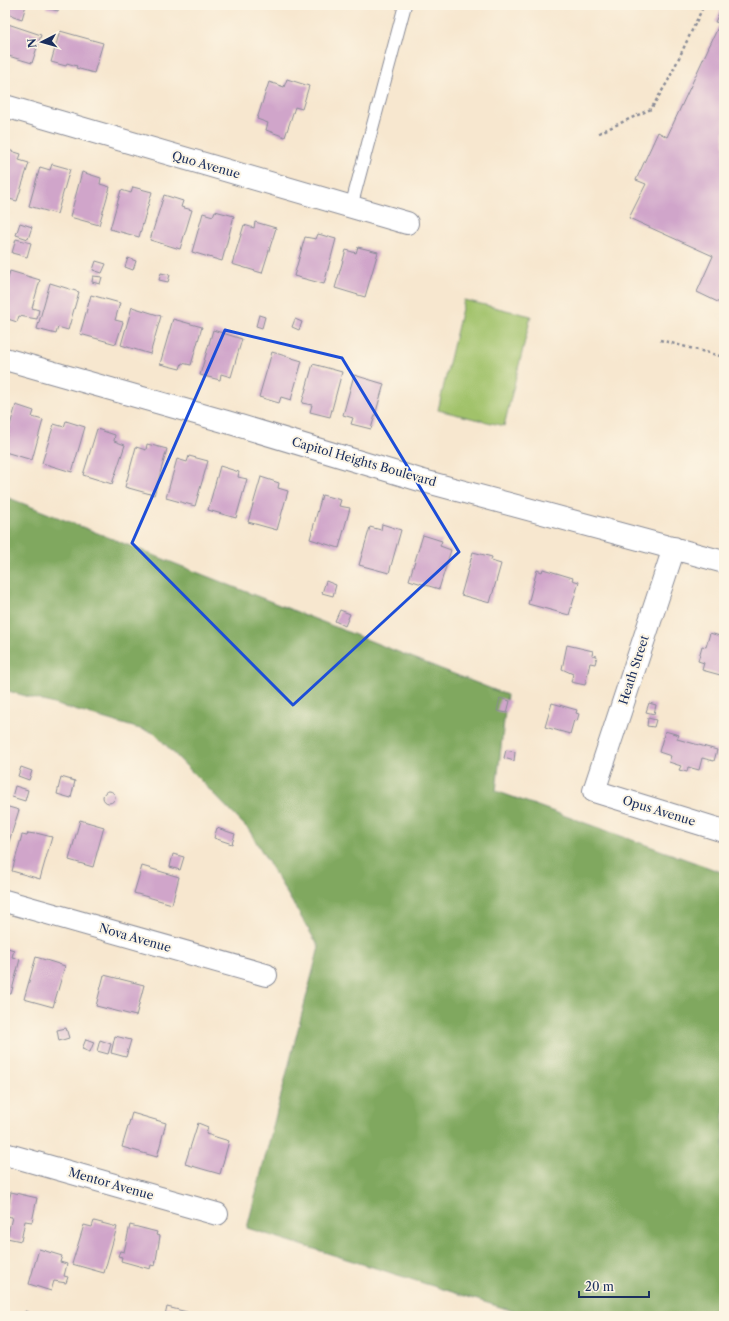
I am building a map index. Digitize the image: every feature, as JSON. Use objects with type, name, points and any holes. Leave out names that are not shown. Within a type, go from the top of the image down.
[{"type":"street","name":"Quo Avenue","points":[[5,106],[407,223]]},
{"type":"street","name":"Capitol Heights Boulevard","points":[[5,359],[227,422],[420,480],[724,562]]},
{"type":"street","name":"Heath Street","points":[[594,791],[674,548]]},
{"type":"street","name":"Opus Avenue","points":[[594,791],[724,831]]},
{"type":"street","name":"Nova Avenue","points":[[5,901],[266,975]]},
{"type":"street","name":"Mentor Avenue","points":[[5,1154],[217,1214]]},
{"type":"lane","points":[[351,207],[405,5]]},
{"type":"path","points":[[599,133],[651,109],[668,81],[704,5]]},
{"type":"path","points":[[660,340],[724,357]]},
{"type":"highlighted area","points":[[225,330],[342,358],[459,552],[293,705],[132,543]]},
{"type":"green space","points":[[464,300],[531,316],[504,426],[438,410]]},
{"type":"green space","points":[[9,498],[507,695],[496,791],[724,873],[724,1316],[529,1316],[247,1228],[319,947],[249,830],[154,733],[5,690],[5,514]]},
{"type":"building","points":[[5,5],[26,5],[22,19],[5,13]]},
{"type":"building","points":[[47,5],[59,5],[58,11],[46,8]]},
{"type":"building","points":[[723,5],[724,305],[697,292],[713,256],[629,218],[646,184],[636,180],[658,132],[667,137],[720,23],[715,22]]},
{"type":"building","points":[[5,23],[41,35],[32,63],[5,55]]},
{"type":"building","points":[[60,31],[103,43],[94,73],[76,68],[77,66],[67,63],[66,66],[51,62]]},
{"type":"building","points":[[287,79],[309,86],[302,109],[295,107],[285,137],[266,130],[268,123],[257,119],[269,82],[284,87]]},
{"type":"building","points":[[5,149],[21,154],[19,160],[29,163],[17,201],[5,198]]},
{"type":"building","points":[[52,164],[70,169],[57,214],[29,206],[40,167],[50,170]]},
{"type":"building","points":[[82,172],[101,178],[100,184],[110,187],[99,225],[70,217]]},
{"type":"building","points":[[133,187],[152,192],[139,237],[110,229],[121,190],[131,193]]},
{"type":"building","points":[[164,195],[183,201],[181,207],[192,210],[180,249],[150,240]]},
{"type":"building","points":[[215,211],[234,216],[222,261],[192,252],[203,213],[213,216]]},
{"type":"building","points":[[255,222],[276,228],[262,273],[232,264],[244,225],[254,228]]},
{"type":"building","points":[[20,223],[32,227],[28,239],[16,235]]},
{"type":"building","points":[[318,234],[336,239],[324,284],[294,276],[305,237],[316,239]]},
{"type":"building","points":[[16,239],[31,243],[27,257],[12,253]]},
{"type":"building","points":[[358,247],[378,252],[365,297],[335,288],[346,250],[356,253]]},
{"type":"building","points":[[128,258],[136,261],[133,270],[125,267]]},
{"type":"building","points":[[96,261],[106,264],[102,273],[93,270]]},
{"type":"building","points":[[10,271],[40,280],[32,308],[39,310],[37,319],[19,316],[17,322],[5,318],[5,288]]},
{"type":"building","points":[[161,273],[170,275],[168,282],[159,280]]},
{"type":"building","points":[[93,276],[102,277],[100,284],[92,282]]},
{"type":"building","points":[[50,283],[79,292],[68,330],[58,327],[56,334],[37,329]]},
{"type":"building","points":[[91,295],[120,303],[115,320],[123,322],[116,344],[80,334]]},
{"type":"building","points":[[132,307],[161,316],[150,354],[121,345]]},
{"type":"building","points":[[259,315],[265,317],[262,328],[256,326]]},
{"type":"building","points":[[173,319],[202,327],[191,365],[182,363],[180,369],[160,364]]},
{"type":"building","points":[[295,319],[302,322],[299,330],[292,327]]},
{"type":"building","points":[[213,330],[242,339],[231,377],[221,374],[220,380],[200,375]]},
{"type":"building","points":[[272,352],[302,361],[291,400],[281,397],[279,403],[259,397]]},
{"type":"building","points":[[313,364],[342,372],[330,417],[310,412],[312,405],[302,403]]},
{"type":"building","points":[[354,375],[384,384],[371,429],[351,424],[353,418],[343,415]]},
{"type":"building","points":[[16,405],[34,411],[32,417],[43,420],[32,460],[5,452],[5,442]]},
{"type":"building","points":[[66,421],[85,427],[72,472],[42,463],[54,424],[64,427]]},
{"type":"building","points":[[97,429],[115,435],[114,441],[125,445],[112,484],[83,475]]},
{"type":"building","points":[[147,444],[167,449],[154,495],[125,487],[136,447],[146,450]]},
{"type":"building","points":[[189,456],[208,461],[195,506],[166,498],[177,459],[187,462]]},
{"type":"building","points":[[220,466],[239,472],[238,477],[247,479],[236,518],[208,510]]},
{"type":"building","points":[[261,477],[279,483],[278,488],[288,491],[277,530],[248,522]]},
{"type":"building","points":[[322,495],[341,500],[339,506],[350,508],[339,548],[310,539]]},
{"type":"building","points":[[382,524],[401,530],[389,573],[359,565],[370,527],[381,530]]},
{"type":"building","points":[[423,535],[442,541],[440,546],[451,550],[439,589],[409,580]]},
{"type":"building","points":[[473,552],[492,557],[491,561],[501,564],[490,603],[461,595]]},
{"type":"building","points":[[543,569],[573,578],[572,580],[579,582],[569,615],[528,604],[537,570],[542,572]]},
{"type":"building","points":[[326,581],[336,585],[333,596],[322,593]]},
{"type":"building","points":[[340,610],[350,614],[345,626],[335,621]]},
{"type":"building","points":[[710,633],[723,637],[724,634],[724,676],[702,670],[704,663],[698,661],[702,646],[706,647]]},
{"type":"building","points":[[567,645],[593,651],[592,655],[597,656],[595,664],[590,663],[585,685],[571,682],[573,674],[562,669]]},
{"type":"building","points":[[500,698],[510,701],[507,713],[497,711]]},
{"type":"building","points":[[552,703],[577,710],[576,713],[579,714],[577,721],[574,720],[570,734],[545,727]]},
{"type":"building","points":[[649,703],[656,705],[654,714],[646,712]]},
{"type":"building","points":[[648,718],[656,720],[654,727],[647,726]]},
{"type":"building","points":[[665,731],[679,735],[677,739],[717,750],[714,761],[702,758],[699,770],[688,767],[687,772],[679,770],[681,766],[669,762],[671,756],[659,752]]},
{"type":"building","points":[[506,750],[515,752],[514,761],[504,758]]},
{"type":"building","points":[[21,767],[32,771],[29,780],[18,776]]},
{"type":"building","points":[[61,777],[75,781],[71,798],[57,794]]},
{"type":"building","points":[[15,786],[28,790],[25,801],[12,797]]},
{"type":"building","points":[[107,791],[111,791],[115,797],[111,803],[107,803],[103,799],[103,795]]},
{"type":"building","points":[[5,806],[19,810],[7,848],[5,848]]},
{"type":"building","points":[[80,820],[104,827],[93,867],[69,860]]},
{"type":"building","points":[[217,828],[235,834],[232,844],[214,838]]},
{"type":"building","points":[[28,833],[36,833],[52,837],[40,879],[12,871],[22,835],[27,836]]},
{"type":"building","points":[[173,854],[184,857],[180,870],[170,867]]},
{"type":"building","points":[[142,866],[179,877],[172,904],[134,893]]},
{"type":"building","points":[[5,947],[14,950],[12,957],[20,959],[11,994],[5,993]]},
{"type":"building","points":[[36,957],[65,966],[53,1007],[24,999]]},
{"type":"building","points":[[104,975],[144,985],[136,1016],[96,1006]]},
{"type":"building","points":[[66,1028],[69,1038],[59,1041],[57,1030]]},
{"type":"building","points":[[115,1036],[131,1040],[126,1057],[111,1053]]},
{"type":"building","points":[[86,1039],[94,1042],[90,1052],[82,1049]]},
{"type":"building","points":[[100,1040],[111,1044],[108,1054],[97,1051]]},
{"type":"building","points":[[132,1113],[166,1123],[157,1157],[122,1147]]},
{"type":"building","points":[[198,1123],[208,1127],[206,1134],[229,1141],[220,1174],[185,1164]]},
{"type":"building","points":[[11,1192],[37,1198],[32,1222],[25,1221],[21,1241],[7,1238],[12,1217],[6,1216]]},
{"type":"building","points":[[94,1221],[117,1227],[104,1273],[72,1264],[84,1225],[92,1227]]},
{"type":"building","points":[[130,1225],[157,1232],[156,1235],[160,1236],[155,1266],[151,1265],[150,1269],[121,1261],[122,1257],[118,1256],[120,1251],[124,1252]]},
{"type":"building","points":[[39,1249],[62,1256],[60,1262],[67,1264],[64,1276],[68,1277],[66,1283],[54,1281],[51,1291],[29,1284]]},
{"type":"building","points":[[167,1307],[187,1312],[186,1316],[165,1316]]},
{"type":"building","points":[[25,1311],[42,1316],[24,1316]]}]
